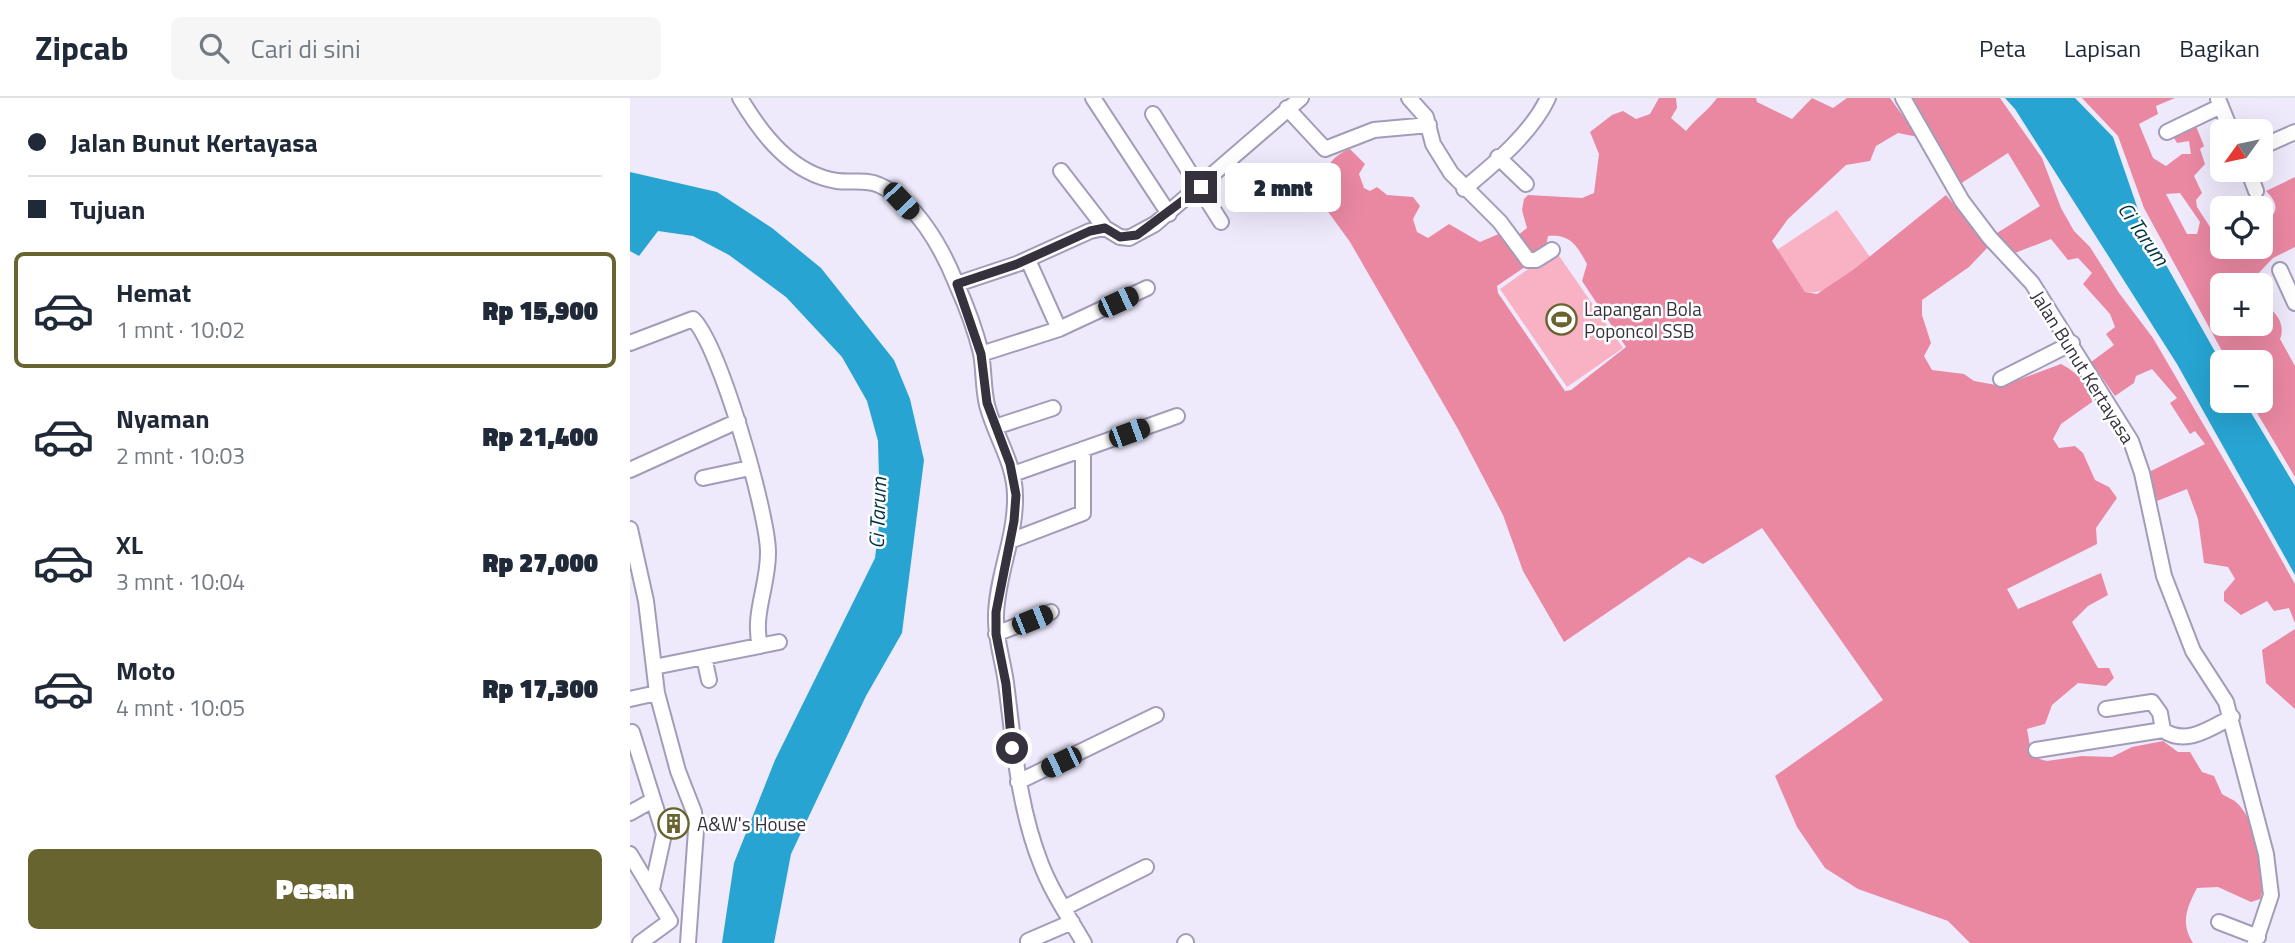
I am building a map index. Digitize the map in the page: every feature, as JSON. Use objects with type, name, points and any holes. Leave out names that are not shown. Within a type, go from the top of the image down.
[{"type":"street","points":[[740,98],[759,127],[791,161],[819,176],[871,182],[901,201],[937,242],[957,284],[981,354],[987,403],[1013,474],[1016,495],[1001,580],[996,634],[1006,684],[1018,782],[1040,862],[1084,943]]},
{"type":"street","points":[[1093,98],[1169,214]]},
{"type":"street","points":[[1060,171],[1105,228],[1120,237],[1129,238],[1169,214],[1301,98]]},
{"type":"street","points":[[1409,98],[1429,125],[1439,155],[1464,189],[1500,222],[1528,260],[1536,260],[1552,250]]},
{"type":"street","points":[[1464,189],[1542,112],[1548,98]]},
{"type":"street","name":"Jalan Bunut Kertayasa","points":[[1903,98],[1962,201],[1990,238],[2032,283],[2131,441],[2142,473],[2164,576],[2180,621],[2193,651],[2226,702],[2232,717],[2271,881],[2268,912],[2257,940]]},
{"type":"street","points":[[2167,132],[2219,102],[2226,119]]},
{"type":"street","points":[[1287,108],[1325,149],[1374,130],[1429,125]]},
{"type":"street","points":[[1153,114],[1221,222]]},
{"type":"street","points":[[2273,142],[2295,132]]},
{"type":"street","points":[[1498,158],[1526,184]]},
{"type":"street","points":[[2253,182],[2256,191]]},
{"type":"street","points":[[957,284],[1028,260],[1090,231],[1105,228]]},
{"type":"street","points":[[1028,260],[1059,329]]},
{"type":"street","points":[[2280,270],[2295,303]]},
{"type":"street","points":[[981,354],[1059,329],[1147,288]]},
{"type":"street","points":[[630,343],[693,319],[710,347],[738,421],[768,548],[767,578],[757,619],[760,646]]},
{"type":"street","points":[[2001,379],[2072,343]]},
{"type":"street","points":[[995,427],[1053,408]]},
{"type":"street","points":[[1013,474],[1177,415]]},
{"type":"street","points":[[630,470],[738,421]]},
{"type":"street","points":[[1010,541],[1083,513],[1083,449]]},
{"type":"street","points":[[703,478],[750,468]]},
{"type":"street","points":[[630,529],[646,601],[657,693],[678,771],[694,811],[696,830],[688,943]]},
{"type":"street","points":[[996,634],[1051,612]]},
{"type":"street","points":[[654,667],[779,642]]},
{"type":"street","points":[[704,657],[709,680]]},
{"type":"street","points":[[630,699],[657,693]]},
{"type":"street","points":[[2106,709],[2152,702],[2160,712],[2163,730],[2172,737],[2186,738],[2232,717]]},
{"type":"street","points":[[1018,782],[1156,715]]},
{"type":"street","points":[[648,727],[631,732],[664,834],[652,889]]},
{"type":"street","points":[[2036,750],[2163,730]]},
{"type":"street","points":[[630,813],[653,800]]},
{"type":"street","points":[[630,854],[670,921],[639,943]]},
{"type":"street","points":[[1064,908],[1146,867]]},
{"type":"street","points":[[1028,941],[1072,922]]},
{"type":"street","points":[[2220,922],[2257,940]]},
{"type":"shaded area","points":[[1659,98],[1676,98],[1677,108],[1671,118],[1686,131],[1717,98],[1756,98],[1757,102],[1792,119],[1812,98],[1833,108],[1847,98],[1890,98],[1918,137],[1898,133],[1876,146],[1870,161],[1846,165],[1788,219],[1772,241],[1805,292],[1817,294],[1853,270],[1946,195],[1989,246],[1969,267],[1922,300],[1922,315],[1931,343],[1924,356],[1932,370],[1964,374],[1974,381],[2002,386],[2061,364],[2072,371],[2086,385],[2092,402],[2061,424],[2053,439],[2059,448],[2075,446],[2083,453],[2095,480],[2109,487],[2117,498],[2096,528],[2097,544],[2007,589],[2018,609],[2101,573],[2108,595],[2088,606],[2072,622],[2098,668],[2109,668],[2114,678],[2106,686],[2078,683],[2052,705],[2045,724],[2027,729],[2032,757],[2047,761],[2082,756],[2112,757],[2132,747],[2163,741],[2178,752],[2190,752],[2202,772],[2214,776],[2222,794],[2237,803],[2250,822],[2262,863],[2263,889],[2260,899],[2251,902],[2218,887],[2197,888],[2186,915],[2187,929],[2193,943],[1970,943],[1948,921],[1858,889],[1825,868],[1797,827],[1775,776],[1883,700],[1762,528],[1703,564],[1689,557],[1564,642],[1523,571],[1503,515],[1458,429],[1350,242],[1321,202],[1322,185],[1330,164],[1350,149],[1365,164],[1359,174],[1364,188],[1370,191],[1377,187],[1387,195],[1413,197],[1420,206],[1413,219],[1417,232],[1428,238],[1449,224],[1480,242],[1501,233],[1528,265],[1497,286],[1498,293],[1565,391],[1571,390],[1626,347],[1582,281],[1587,264],[1572,242],[1562,237],[1548,236],[1545,251],[1530,254],[1517,236],[1527,228],[1522,210],[1524,199],[1528,195],[1582,198],[1594,193],[1599,154],[1590,132],[1612,115],[1623,111],[1636,119],[1650,114]]},
{"type":"shaded area","points":[[1913,98],[2000,98],[2042,158],[2061,208],[2074,231],[2090,247],[2119,293],[2153,338],[2262,525],[2295,584],[2295,623],[2289,608],[2274,611],[2267,601],[2241,615],[2224,601],[2224,592],[2235,579],[2228,567],[2204,563],[2198,519],[2187,489],[2157,501],[2149,472],[2205,444],[2195,431],[2190,434],[2170,403],[2177,398],[2152,369],[2136,376],[2134,383],[2115,396],[2091,362],[2114,345],[2106,334],[2115,327],[2110,314],[2083,284],[2092,273],[2078,258],[2068,260],[2051,239],[2015,253],[1997,233],[2040,206],[2008,153],[1960,184]]},
{"type":"shaded area","points":[[2082,98],[2175,98],[2156,106],[2158,114],[2139,124],[2153,158],[2166,166],[2182,154],[2191,154],[2189,141],[2177,143],[2171,133],[2194,121],[2204,146],[2200,149],[2205,164],[2194,176],[2202,193],[2196,200],[2197,207],[2210,227],[2210,259],[2272,259],[2259,273],[2210,273],[2210,329],[2144,208],[2118,136]],"holes":[[[2180,193],[2200,222],[2197,234],[2187,234],[2166,194]]]},
{"type":"shaded area","points":[[2295,177],[2295,247],[2273,258],[2275,206],[2273,196],[2266,191]]},
{"type":"shaded area","points":[[1837,210],[1870,257],[1832,286],[1805,292],[1777,250]]},
{"type":"shaded area","points":[[1555,250],[1623,348],[1567,387],[1500,289]]},
{"type":"shaded area","points":[[2273,312],[2281,323],[2280,339],[2295,366],[2295,477],[2257,413],[2273,413],[2273,350],[2221,350],[2214,336],[2273,336]]},
{"type":"shaded area","points":[[2295,629],[2295,709],[2266,683],[2262,650]]},
{"type":"water","name":"Ci Tarum","points":[[2005,98],[2075,98],[2113,137],[2143,224],[2214,350],[2210,350],[2210,413],[2251,413],[2295,486],[2295,575],[2177,364],[2015,109]]},
{"type":"water","points":[[630,172],[717,192],[772,228],[821,268],[894,360],[910,399],[924,460],[902,633],[866,696],[791,854],[774,943],[722,943],[734,863],[775,760],[875,558],[880,517],[878,441],[867,401],[842,357],[786,297],[729,255],[693,236],[658,231],[639,256],[630,251]]},
{"type":"place","name":"Lapangan Bola Poponcol SSB","points":[[1561,320]]},
{"type":"place","name":"A&W's House","points":[[674,824]]},
{"type":"route","points":[[1012,748],[1006,684],[996,634],[996,612],[1014,521],[1016,495],[1010,464],[987,403],[981,354],[957,284],[1017,264],[1090,231],[1105,228],[1120,237],[1137,235],[1169,214],[1201,187]]}]
